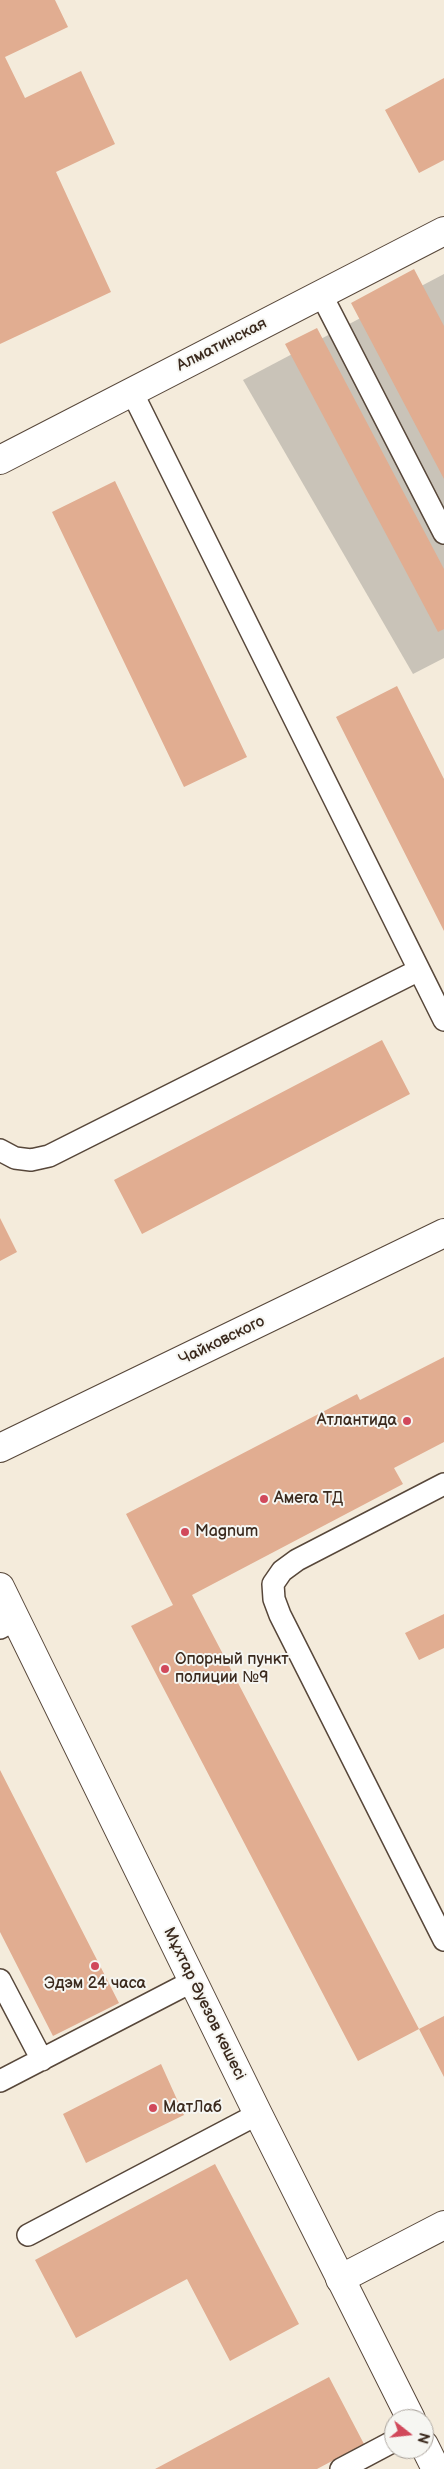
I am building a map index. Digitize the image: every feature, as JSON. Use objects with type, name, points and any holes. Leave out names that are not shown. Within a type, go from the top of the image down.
[{"type":"street","name":"Алматинская","points":[[0,460],[444,231]]},
{"type":"street","name":"Чайковского","points":[[0,1448],[444,1233]]},
{"type":"street","name":"Мұхтар Әуезов көшесі","points":[[0,1587],[8,1623],[193,1981],[406,2409]]},
{"type":"street","points":[[340,2279],[444,2224]]},
{"type":"lane","points":[[321,294],[444,533]]},
{"type":"lane","points":[[132,392],[444,1020]]},
{"type":"lane","points":[[0,1150],[15,1158],[31,1160],[49,1156],[419,970]]},
{"type":"lane","points":[[444,1484],[297,1560],[282,1570],[274,1584],[274,1599],[280,1615],[444,1940]]},
{"type":"lane","points":[[0,1980],[42,2060]]},
{"type":"lane","points":[[0,2082],[193,1981]]},
{"type":"lane","points":[[28,2235],[258,2114]]},
{"type":"lane","points":[[341,2469],[384,2446]]},
{"type":"shaded area","points":[[444,274],[444,658],[413,674],[243,380]]},
{"type":"building","points":[[0,0],[55,0],[68,27],[5,57],[25,98],[81,71],[115,144],[56,172],[111,292],[0,344]]},
{"type":"building","points":[[444,78],[444,160],[419,173],[385,110]]},
{"type":"building","points":[[414,269],[444,326],[444,479],[351,303]]},
{"type":"building","points":[[317,328],[444,569],[444,629],[438,632],[285,344]]},
{"type":"building","points":[[115,481],[247,757],[184,787],[52,512]]},
{"type":"building","points":[[397,686],[444,779],[444,931],[336,717]]},
{"type":"building","points":[[382,1040],[410,1094],[142,1234],[114,1180]]},
{"type":"building","points":[[0,1218],[17,1252],[0,1261]]},
{"type":"building","points":[[444,1357],[444,1442],[394,1468],[403,1484],[192,1595],[419,2029],[358,2061],[131,1626],[173,1605],[126,1514],[357,1394],[360,1400]]},
{"type":"building","points":[[444,1614],[444,1648],[419,1660],[405,1633]]},
{"type":"building","points":[[0,1770],[119,2003],[53,2036],[0,1932]]},
{"type":"building","points":[[444,2016],[444,2077],[419,2029]]},
{"type":"building","points":[[161,2064],[184,2115],[86,2163],[63,2114]]},
{"type":"building","points":[[215,2164],[299,2324],[230,2361],[187,2279],[76,2338],[35,2260]]},
{"type":"building","points":[[329,2377],[364,2444],[317,2469],[155,2469]]},
{"type":"place","name":"Атлантида","points":[[407,1421]]},
{"type":"place","name":"Амега ТД","points":[[264,1499]]},
{"type":"place","name":"Magnum","points":[[185,1532]]},
{"type":"place","name":"Опорный пункт полиции №9","points":[[165,1669]]},
{"type":"place","name":"Эдэм 24 часа","points":[[95,1966]]},
{"type":"place","name":"МатЛаб","points":[[153,2108]]}]
